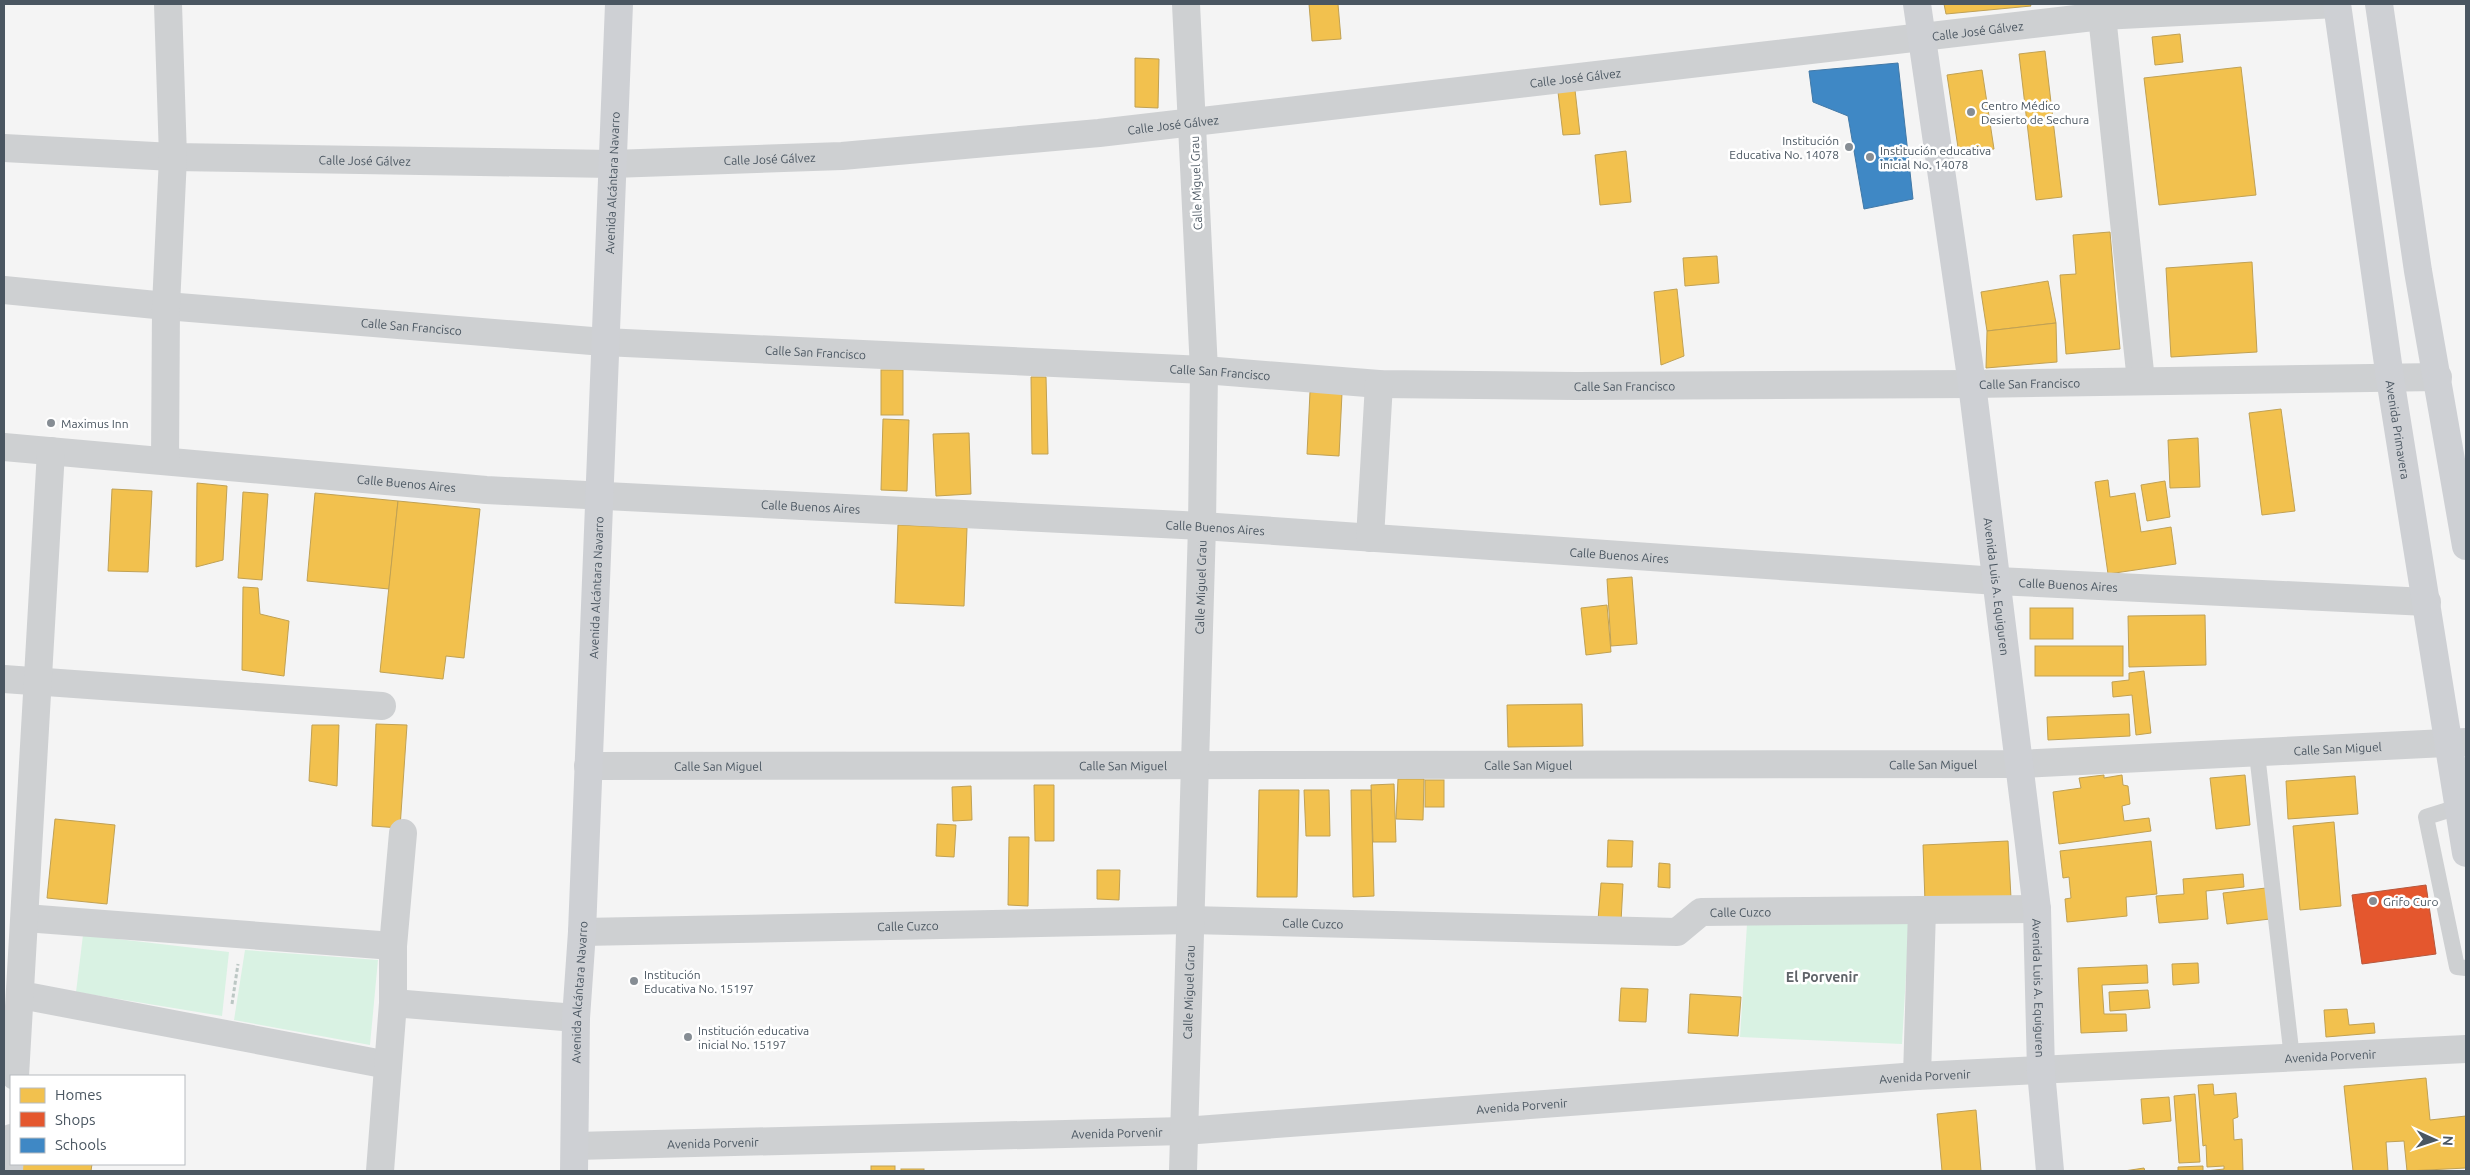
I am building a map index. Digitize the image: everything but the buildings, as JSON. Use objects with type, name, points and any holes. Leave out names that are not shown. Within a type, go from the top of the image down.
[{"type":"street","points":[[165,461],[166,306],[173,157],[168,4]]},
{"type":"street","name":"Avenida Alcántara Navarro","points":[[574,1159],[576,1018],[582,932],[604,342],[619,4]]},
{"type":"street","name":"Calle Miguel Grau","points":[[1183,1171],[1202,526],[1204,370],[1186,4]]},
{"type":"street","name":"Avenida Luis A. Equiguren","points":[[1917,4],[1972,384],[2037,909],[2041,1071],[2050,1171]]},
{"type":"street","name":"Calle José Gálvez","points":[[4,148],[173,157],[612,164],[842,156],[1099,133],[2102,16],[2337,4]]},
{"type":"street","name":"Avenida Primavera","points":[[2337,4],[2390,378],[2427,602],[2457,744],[2458,807],[2466,853]]},
{"type":"street","points":[[2379,4],[2418,271],[2466,546]]},
{"type":"street","points":[[2102,16],[2141,380]]},
{"type":"street","name":"Calle San Francisco","points":[[4,290],[166,306],[604,342],[1204,370],[1379,384],[1577,386],[1972,384],[2438,377]]},
{"type":"street","points":[[1370,538],[1379,384]]},
{"type":"street","name":"Calle Buenos Aires","points":[[4,447],[486,490],[1202,526],[1997,582],[2427,602]]},
{"type":"street","points":[[15,1075],[51,451]]},
{"type":"street","points":[[4,679],[382,706]]},
{"type":"street","name":"Calle San Miguel","points":[[588,766],[2019,764],[2457,744]]},
{"type":"street","points":[[380,1171],[393,1003],[393,946],[403,833]]},
{"type":"street","name":"Calle Cuzco","points":[[582,932],[1190,920],[1677,932],[1701,912],[2037,909]]},
{"type":"street","points":[[1917,1076],[1922,910]]},
{"type":"street","points":[[25,918],[393,946]]},
{"type":"street","points":[[21,995],[388,1065]]},
{"type":"street","points":[[393,1003],[576,1018]]},
{"type":"street","name":"Avenida Porvenir","points":[[574,1159],[1184,1131],[1917,1076],[2466,1049]]},
{"type":"street","points":[[9,1171],[10,1154]]},
{"type":"lane","points":[[2257,754],[2292,1058]]},
{"type":"lane","points":[[2458,807],[2426,817],[2457,967],[2466,968]]},
{"type":"path","points":[[228,1035],[242,935]]},
{"type":"green space","points":[[1909,923],[1902,1044],[1740,1037],[1747,924]]},
{"type":"green space","points":[[83,935],[229,952],[222,1016],[76,992]]},
{"type":"green space","points":[[245,950],[378,960],[370,1045],[234,1020]]},
{"type":"place","name":"Centro Médico Desierto de Sechura","points":[[1971,112]]},
{"type":"place","name":"Institución Educativa No. 14078","points":[[1849,147]]},
{"type":"place","name":"Institución educativa inicial No. 14078","points":[[1870,157]]},
{"type":"place","name":"Maximus Inn","points":[[51,423]]},
{"type":"place","name":"Grifo Curo","points":[[2373,901]]},
{"type":"place","name":"Institución Educativa No. 15197","points":[[634,981]]},
{"type":"place","name":"Institución educativa inicial No. 15197","points":[[688,1037]]},
{"type":"district","name":"El Porvenir","points":[[1822,977]]}]
